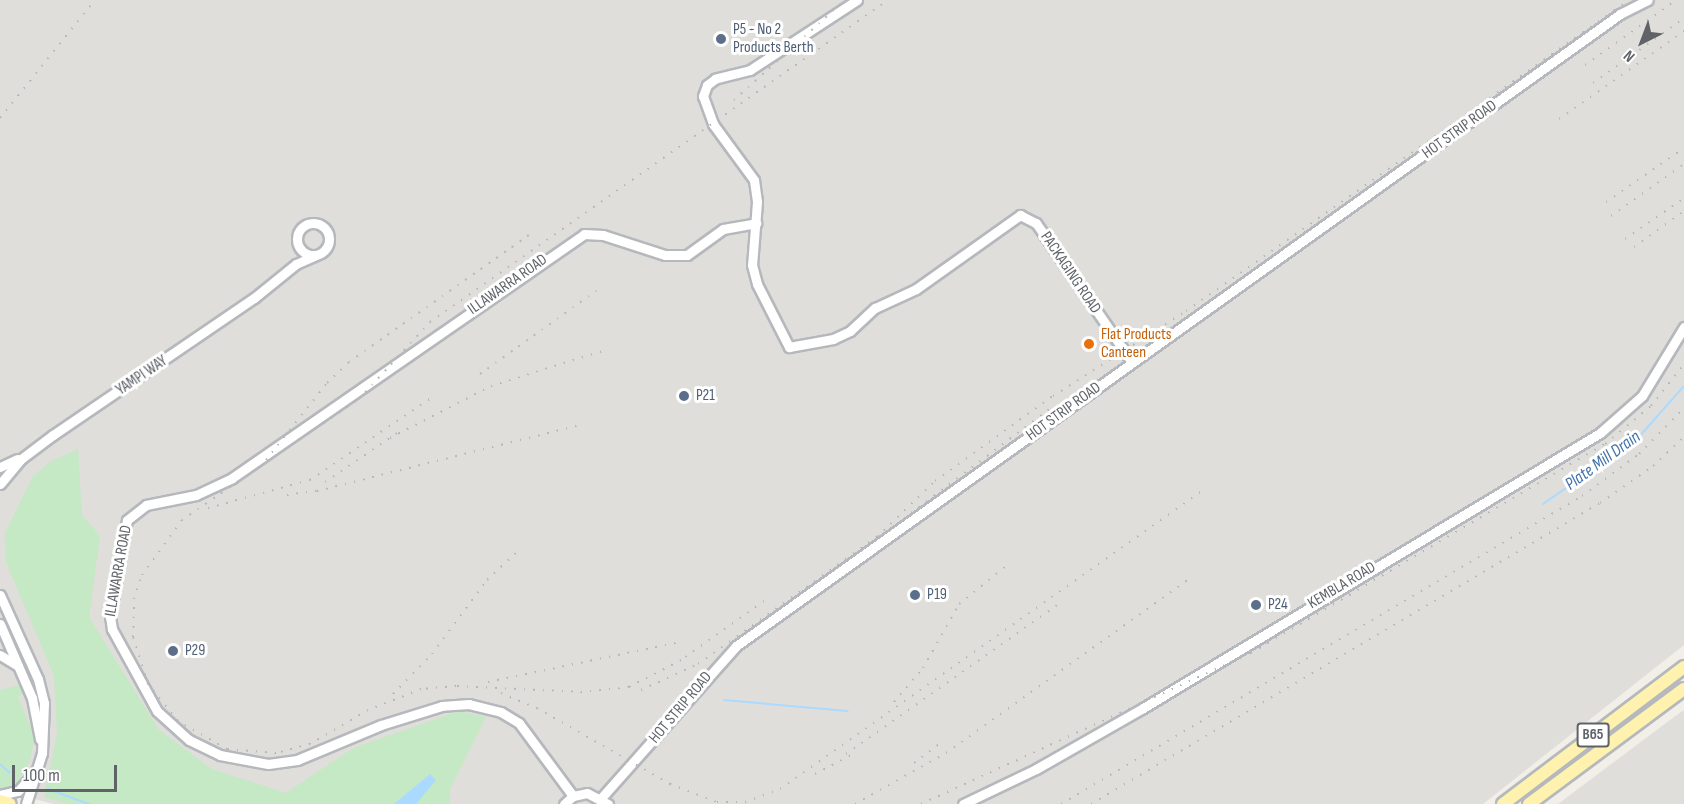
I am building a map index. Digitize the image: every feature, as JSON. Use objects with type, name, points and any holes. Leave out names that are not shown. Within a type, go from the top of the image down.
[{"type":"main road","name":"B65","points":[[1503,804],[1684,667]]},
{"type":"main road","name":"B65","points":[[1529,804],[1684,689]]},
{"type":"main road","points":[[0,801],[10,804]]},
{"type":"street","points":[[756,223],[754,180],[704,107],[704,90],[715,79],[750,70],[857,0]]},
{"type":"street","name":"HOT STRIP ROAD","points":[[605,801],[736,646],[1620,14],[1648,0]]},
{"type":"street","name":"PACKAGING ROAD","points":[[756,223],[752,265],[757,284],[789,347],[841,336],[875,308],[916,289],[1020,215],[1027,215],[1043,232],[1132,362]]},
{"type":"street","name":"ILLAWARRA ROAD","points":[[573,796],[519,723],[501,712],[464,703],[381,725],[297,760],[268,764],[220,755],[189,740],[157,711],[134,675],[110,625],[127,520],[146,505],[196,495],[232,478],[584,234],[603,235],[665,255],[687,255],[723,229],[756,223]]},
{"type":"street","points":[[288,271],[296,256],[297,239],[307,225],[323,228],[328,243],[316,255],[303,252],[297,239]]},
{"type":"street","name":"YAMPI WAY","points":[[0,484],[29,453],[288,271],[316,255]]},
{"type":"street","name":"KEMBLA ROAD","points":[[963,804],[1036,769],[1143,708],[1600,433],[1646,392],[1684,327]]},
{"type":"street","points":[[0,467],[29,453]]},
{"type":"street","points":[[0,595],[29,659],[44,703],[42,753],[26,804]]},
{"type":"street","points":[[1,628],[15,638],[29,659]]},
{"type":"street","points":[[1,628],[20,667],[35,708],[42,753]]},
{"type":"street","points":[[0,655],[20,667]]},
{"type":"street","points":[[0,795],[20,789],[39,766]]},
{"type":"street","points":[[564,804],[573,796],[587,793],[605,801]]},
{"type":"shaded area","points":[[0,0],[1684,0],[1684,645],[1483,804],[53,804],[0,789]]},
{"type":"shaded area","points":[[1684,710],[1684,804],[1558,804],[1674,717]]},
{"type":"green space","points":[[78,449],[82,515],[100,536],[89,617],[159,730],[212,769],[286,793],[353,748],[459,711],[486,717],[450,789],[450,804],[68,804],[44,797],[57,734],[54,676],[6,562],[5,533],[33,476],[51,461]]},
{"type":"green space","points":[[23,684],[26,692],[18,697],[35,737],[30,760],[16,785],[0,788],[0,690]]},
{"type":"water","points":[[430,774],[436,780],[416,804],[394,804]]},
{"type":"waterway","name":"Plate Mill Drain","points":[[1543,504],[1638,438],[1684,386]]},
{"type":"waterway","points":[[724,700],[848,711]]},
{"type":"waterway","points":[[0,764],[10,773]]},
{"type":"waterway","points":[[48,789],[89,804]]},
{"type":"railway","points":[[0,118],[95,0]]},
{"type":"railway","points":[[734,100],[845,0]]},
{"type":"railway","points":[[764,601],[681,660],[629,687],[582,692],[456,686],[421,689],[368,710],[310,744],[276,753],[227,749],[178,721],[148,684],[133,637],[134,599],[142,575],[182,520],[359,399],[430,322],[888,0]]},
{"type":"railway","points":[[877,537],[935,481],[1053,396],[1186,311],[1629,0]]},
{"type":"railway","points":[[1585,65],[1676,0]]},
{"type":"railway","points":[[1593,83],[1684,18]]},
{"type":"railway","points":[[1559,119],[1684,31]]},
{"type":"railway","points":[[1606,202],[1684,148]]},
{"type":"railway","points":[[1611,216],[1684,164]]},
{"type":"railway","points":[[1625,239],[1684,198]]},
{"type":"railway","points":[[1634,247],[1684,211]]},
{"type":"railway","points":[[266,460],[327,383],[349,362],[529,235]]},
{"type":"railway","points":[[480,374],[596,291]]},
{"type":"railway","points":[[390,438],[491,386],[603,351]]},
{"type":"railway","points":[[921,804],[1251,653],[1605,444],[1651,406],[1684,364]]},
{"type":"railway","points":[[208,508],[310,480],[434,396]]},
{"type":"railway","points":[[911,513],[1055,405]]},
{"type":"railway","points":[[1061,804],[1582,496],[1639,454],[1684,408]]},
{"type":"railway","points":[[287,495],[317,491],[580,425]]},
{"type":"railway","points":[[325,482],[397,433]]},
{"type":"railway","points":[[1091,804],[1600,503],[1653,466],[1684,437]]},
{"type":"railway","points":[[670,784],[717,802],[745,802],[780,789],[1206,488]]},
{"type":"railway","points":[[641,690],[698,664],[884,532]]},
{"type":"railway","points":[[393,694],[432,654],[487,580],[517,552]]},
{"type":"railway","points":[[894,702],[923,668],[959,604],[1010,563]]},
{"type":"railway","points":[[855,804],[946,753],[1188,580]]},
{"type":"railway","points":[[846,754],[1059,604]]},
{"type":"railway","points":[[488,682],[680,642]]},
{"type":"railway","points":[[501,693],[537,708],[677,788]]},
{"type":"railway","points":[[914,763],[941,743]]},
{"type":"railway","points":[[815,774],[857,752]]},
{"type":"place","name":"P5 - No 2 Products Berth","points":[[721,39]]},
{"type":"place","name":"Flat Products Canteen","points":[[1089,344]]},
{"type":"place","name":"P21","points":[[684,396]]},
{"type":"place","name":"P19","points":[[915,595]]},
{"type":"place","name":"P24","points":[[1256,605]]},
{"type":"place","name":"P29","points":[[173,651]]}]
